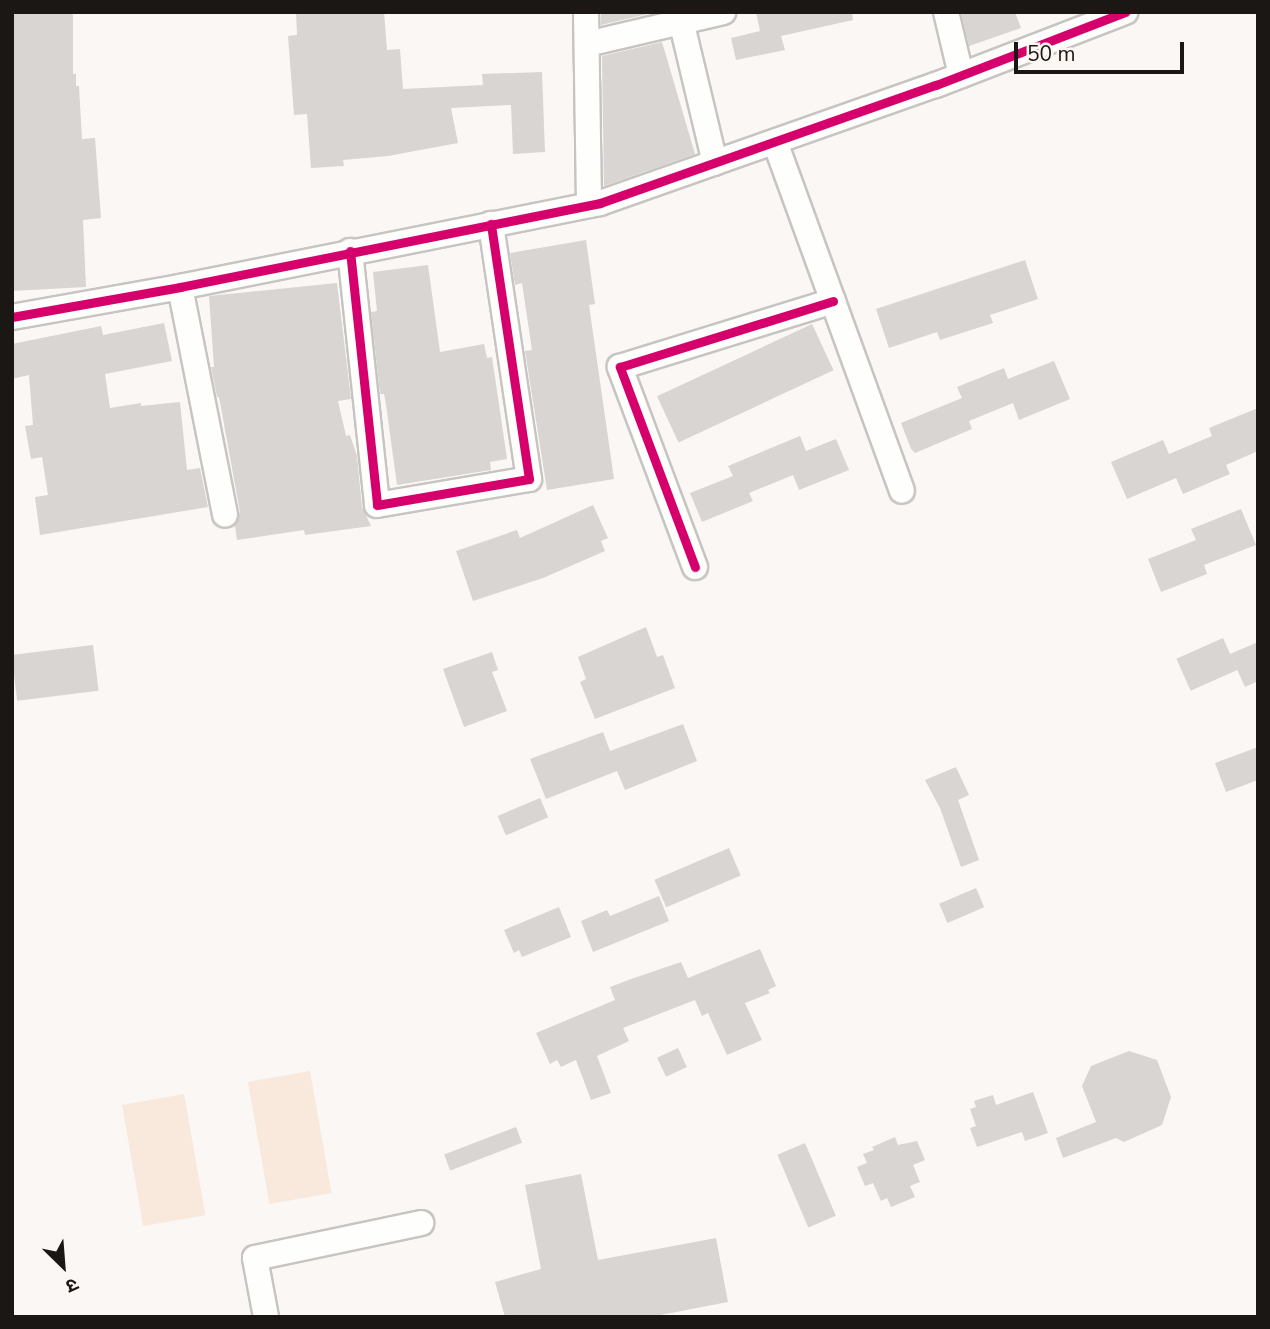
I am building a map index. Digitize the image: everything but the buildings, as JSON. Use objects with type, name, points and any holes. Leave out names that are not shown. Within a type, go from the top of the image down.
[{"type":"street","points":[[586,12],[589,205]]},
{"type":"street","points":[[587,44],[680,18],[723,12]]},
{"type":"street","points":[[946,12],[961,75]]},
{"type":"street","points":[[12,317],[180,287],[589,205],[961,75],[1099,17],[1125,12]]},
{"type":"street","points":[[680,18],[715,163]]},
{"type":"street","points":[[775,142],[902,491]]},
{"type":"street","points":[[350,251],[377,505],[529,479],[491,224]]},
{"type":"street","points":[[180,287],[225,515]]},
{"type":"street","points":[[695,567],[620,367],[833,301]]},
{"type":"street","points":[[266,1317],[255,1258],[421,1223]]},
{"type":"shaded area","points":[[310,1071],[332,1193],[269,1204],[248,1082]]},
{"type":"shaded area","points":[[184,1094],[205,1215],[143,1226],[122,1105]]},
{"type":"cycle path","points":[[12,317],[180,287],[600,203],[936,85],[1125,12]]},
{"type":"cycle path","points":[[350,251],[377,505],[529,479],[491,224]]},
{"type":"cycle path","points":[[695,567],[620,367],[833,301]]}]
